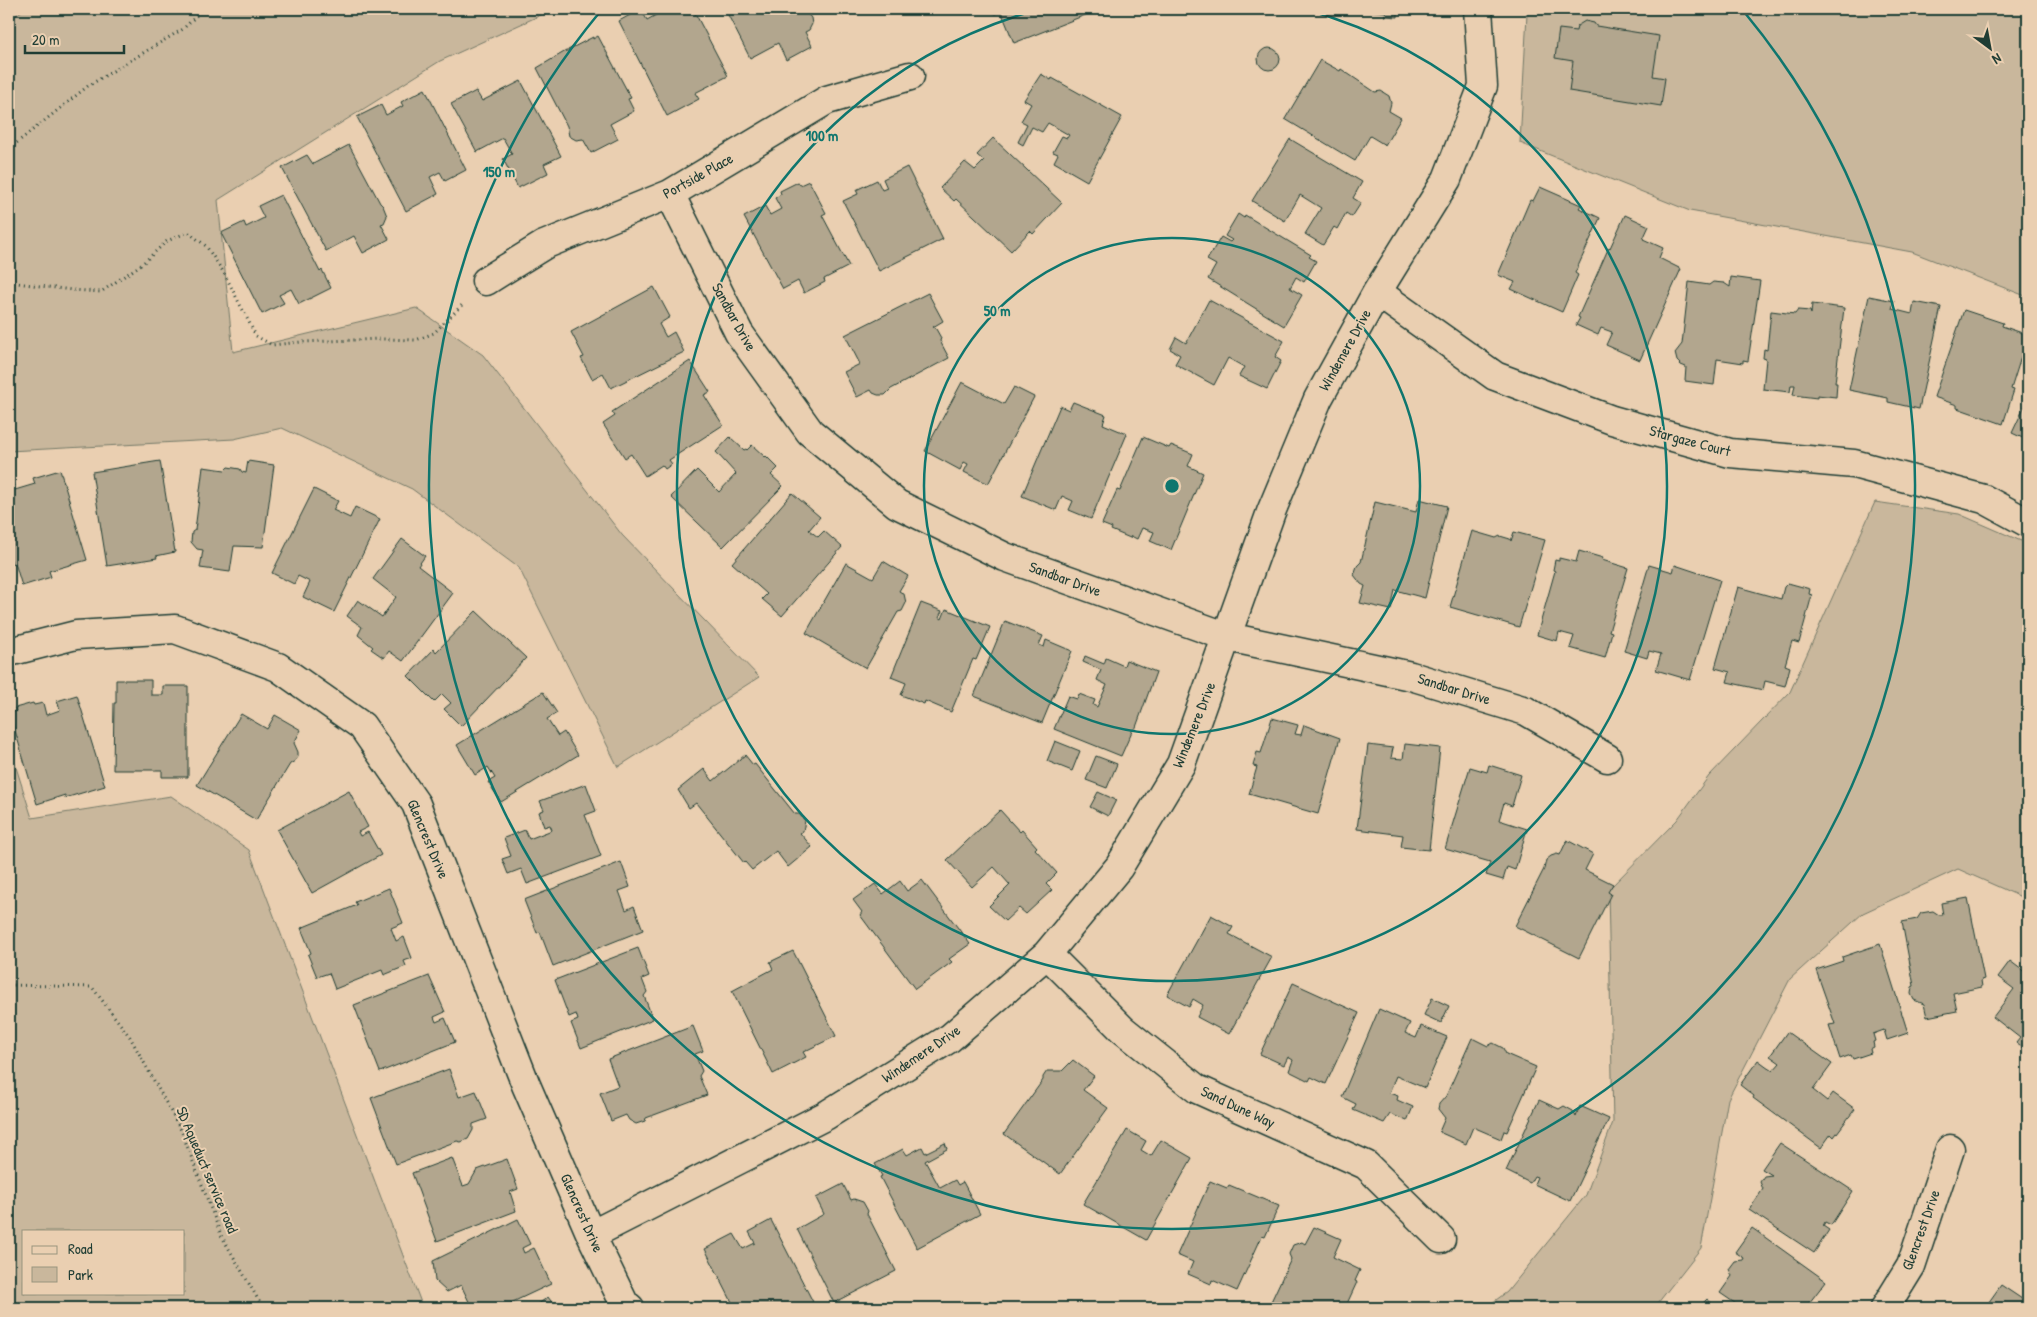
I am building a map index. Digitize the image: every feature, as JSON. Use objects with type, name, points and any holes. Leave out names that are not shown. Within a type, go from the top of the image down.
[{"type":"street","name":"Windemere Drive","points":[[591,1235],[826,1116],[950,1038],[1047,954],[1119,867],[1181,764],[1228,637],[1271,512],[1318,399],[1377,292],[1447,179],[1483,86],[1478,9]]},
{"type":"street","name":"Portside Place","points":[[486,281],[544,245],[670,194],[827,100],[910,76]]},
{"type":"street","name":"Sandbar Drive","points":[[670,194],[739,333],[810,432],[897,504],[1005,557],[1228,637],[1411,676],[1526,711],[1607,758]]},
{"type":"street","name":"Stargaze Court","points":[[1377,292],[1496,376],[1612,420],[1730,453],[1854,464],[1984,499],[2028,523]]},
{"type":"street","name":"Glencrest Drive","points":[[9,652],[76,635],[175,629],[278,667],[362,726],[416,804],[526,1084],[591,1235],[624,1302],[630,1308]]},
{"type":"street","name":"Sand Dune Way","points":[[1047,954],[1122,1029],[1197,1089],[1366,1165],[1441,1239]]},
{"type":"street","name":"Glencrest Drive","points":[[1885,1308],[1911,1266],[1950,1149]]},
{"type":"path","points":[[9,149],[88,86],[183,29],[203,9]]},
{"type":"path","points":[[9,282],[101,292],[142,264],[167,241],[188,232],[206,246],[224,273],[256,336],[272,345],[382,339],[416,340],[434,333],[486,281]]},
{"type":"path","name":"SD Aqueduct service road","points":[[9,984],[92,987],[130,1037],[182,1130],[221,1235],[263,1308]]},
{"type":"green space","points":[[24,9],[554,9],[440,61],[218,200],[233,352],[416,308],[483,355],[622,535],[759,677],[618,767],[519,568],[412,489],[282,428],[234,439],[9,451],[9,21]]},
{"type":"green space","points":[[1525,9],[2028,9],[2028,297],[1912,252],[1690,211],[1520,143],[1527,14]]},
{"type":"green space","points":[[1875,502],[1959,514],[2028,544],[2028,900],[1958,869],[1863,913],[1790,979],[1728,1099],[1701,1248],[1654,1308],[1485,1308],[1507,1292],[1586,1195],[1613,1122],[1608,890],[1677,820],[1709,776],[1790,692]]},
{"type":"green space","points":[[9,745],[32,818],[171,796],[249,850],[423,1308],[9,1308]]},
{"type":"building","points":[[641,9],[647,20],[664,9],[693,9],[728,76],[695,93],[699,99],[667,116],[619,21]]},
{"type":"building","points":[[725,9],[804,9],[811,18],[812,24],[809,30],[805,32],[812,46],[786,60],[778,43],[750,58]]},
{"type":"building","points":[[993,9],[1101,9],[1102,11],[1094,14],[1093,12],[1014,43],[1001,11],[995,14]]},
{"type":"building","points":[[1352,9],[1398,9],[1398,17],[1385,16],[1386,12]]},
{"type":"building","points":[[1585,21],[1594,23],[1596,26],[1659,36],[1653,76],[1665,78],[1661,106],[1569,91],[1573,61],[1555,58],[1559,29],[1576,31],[1577,26]]},
{"type":"building","points":[[598,36],[631,98],[628,99],[634,111],[610,124],[618,139],[591,153],[583,139],[576,140],[569,136],[567,126],[537,68],[566,51]]},
{"type":"building","points":[[1269,48],[1277,51],[1280,59],[1277,67],[1269,70],[1261,67],[1258,59],[1261,51]]},
{"type":"building","points":[[1320,60],[1340,71],[1341,69],[1375,92],[1381,91],[1389,96],[1391,103],[1389,111],[1401,118],[1385,145],[1370,136],[1355,161],[1285,119]]},
{"type":"building","points":[[1041,74],[1051,80],[1052,78],[1122,117],[1087,181],[1054,162],[1058,154],[1053,152],[1062,136],[1067,138],[1069,135],[1048,123],[1042,132],[1032,127],[1023,145],[1018,142],[1027,124],[1021,121],[1031,104],[1024,100]]},
{"type":"building","points":[[521,81],[561,156],[544,164],[548,173],[518,188],[503,159],[512,154],[503,138],[477,152],[451,104],[476,91],[482,101]]},
{"type":"building","points":[[425,89],[466,170],[445,181],[440,172],[430,177],[438,194],[406,211],[357,117],[381,105],[386,115],[403,106],[401,102]]},
{"type":"building","points":[[993,138],[1062,203],[1033,234],[1030,231],[1011,251],[956,199],[954,201],[940,188],[965,162],[975,170],[984,161],[977,155]]},
{"type":"building","points":[[1290,139],[1362,182],[1353,198],[1361,203],[1352,217],[1346,213],[1337,229],[1334,227],[1323,245],[1305,234],[1321,208],[1300,195],[1285,221],[1252,201]]},
{"type":"building","points":[[349,145],[387,216],[384,223],[381,224],[389,239],[363,253],[354,236],[326,251],[282,168],[307,155],[313,164]]},
{"type":"building","points":[[907,167],[943,239],[879,271],[843,201],[858,194],[856,190],[877,180],[882,190],[887,188],[883,179]]},
{"type":"building","points":[[809,181],[826,213],[822,215],[849,266],[824,279],[825,282],[804,293],[798,281],[783,289],[744,217],[765,206],[770,215],[781,209],[775,198],[781,194],[780,191],[798,182],[800,185]]},
{"type":"building","points":[[1540,187],[1581,205],[1579,208],[1600,218],[1575,273],[1578,275],[1562,312],[1511,289],[1515,282],[1498,275],[1530,200],[1533,201]]},
{"type":"building","points":[[281,195],[320,272],[322,270],[331,288],[299,304],[291,289],[279,295],[284,303],[262,314],[221,233],[244,222],[246,227],[264,218],[258,206]]},
{"type":"building","points":[[1238,214],[1244,218],[1245,215],[1311,255],[1309,257],[1316,261],[1304,282],[1296,277],[1290,288],[1302,295],[1284,326],[1208,279],[1216,265],[1207,260],[1221,237],[1230,242],[1232,240],[1225,236]]},
{"type":"building","points":[[1625,215],[1649,226],[1643,239],[1663,248],[1659,258],[1681,269],[1640,360],[1606,345],[1612,332],[1601,328],[1598,335],[1576,325],[1609,247]]},
{"type":"building","points":[[1731,277],[1760,281],[1748,361],[1743,360],[1743,363],[1717,359],[1714,385],[1685,381],[1686,367],[1677,361],[1675,353],[1682,344],[1689,282],[1709,285],[1713,282],[1724,283],[1730,287]]},
{"type":"building","points":[[654,287],[670,317],[659,324],[666,337],[674,332],[684,352],[611,388],[603,373],[592,379],[581,358],[584,357],[571,332]]},
{"type":"building","points":[[928,293],[943,321],[933,327],[941,338],[940,341],[949,358],[891,389],[885,395],[878,395],[871,390],[857,397],[844,372],[860,364],[845,335]]},
{"type":"building","points":[[1869,296],[1894,301],[1892,309],[1912,314],[1914,302],[1941,307],[1919,409],[1888,402],[1888,398],[1849,390]]},
{"type":"building","points":[[1209,300],[1284,341],[1275,357],[1281,361],[1267,389],[1239,376],[1244,367],[1228,358],[1214,385],[1175,364],[1180,355],[1170,349],[1176,337],[1186,343]]},
{"type":"building","points":[[1812,304],[1844,308],[1835,383],[1837,383],[1836,397],[1817,395],[1817,398],[1793,395],[1795,385],[1791,385],[1790,392],[1763,389],[1766,359],[1763,358],[1764,349],[1767,350],[1771,311],[1795,314],[1798,310],[1810,311],[1811,314]]},
{"type":"building","points":[[1964,310],[2003,323],[2002,326],[2028,335],[2011,389],[2014,390],[2003,424],[1957,408],[1957,405],[1934,397]]},
{"type":"building","points":[[690,361],[710,392],[704,395],[723,425],[669,460],[672,464],[665,469],[662,465],[645,476],[631,454],[625,458],[603,424],[615,416],[612,412]]},
{"type":"building","points":[[962,382],[1004,404],[1014,387],[1034,397],[988,484],[964,472],[968,464],[964,462],[960,470],[925,451]]},
{"type":"building","points":[[2028,399],[2028,449],[2024,447],[2027,440],[2012,433]]},
{"type":"building","points":[[1073,402],[1106,415],[1103,424],[1127,434],[1091,519],[1069,510],[1073,501],[1062,496],[1056,510],[1022,496],[1060,406],[1069,410]]},
{"type":"building","points":[[730,437],[744,450],[747,450],[752,445],[766,456],[778,468],[771,475],[783,486],[723,547],[671,497],[697,470],[719,492],[736,474],[716,452]]},
{"type":"building","points":[[1143,437],[1169,448],[1171,445],[1193,454],[1188,466],[1203,473],[1171,550],[1150,541],[1154,532],[1142,528],[1137,539],[1131,536],[1130,538],[1102,524],[1117,490],[1120,491]]},
{"type":"building","points":[[160,461],[175,552],[156,556],[157,558],[107,566],[92,472]]},
{"type":"building","points":[[248,461],[274,465],[263,547],[234,546],[230,572],[200,568],[203,550],[197,549],[191,542],[192,532],[195,530],[203,467],[225,470],[228,467],[240,469],[246,473]]},
{"type":"building","points":[[60,470],[87,560],[49,571],[51,577],[22,586],[15,563],[12,564],[9,553],[9,480],[12,479],[15,490],[35,484],[33,478]]},
{"type":"building","points":[[314,489],[338,501],[333,510],[350,518],[355,507],[380,519],[334,612],[303,597],[310,582],[298,576],[294,584],[272,573]]},
{"type":"building","points":[[792,493],[820,517],[809,530],[818,537],[824,531],[842,547],[782,616],[762,599],[767,594],[732,563]]},
{"type":"building","points":[[1419,499],[1447,506],[1425,598],[1395,590],[1391,610],[1360,603],[1365,586],[1354,575],[1357,566],[1361,562],[1375,502],[1416,512]]},
{"type":"building","points":[[1472,531],[1496,538],[1500,536],[1511,541],[1514,532],[1545,540],[1519,627],[1450,607]]},
{"type":"building","points":[[402,539],[425,556],[418,566],[453,593],[403,661],[389,651],[384,658],[371,649],[373,647],[358,635],[362,627],[347,616],[358,600],[382,617],[396,597],[373,579]]},
{"type":"building","points":[[1579,551],[1628,568],[1609,631],[1612,632],[1605,658],[1570,648],[1574,636],[1559,632],[1557,641],[1537,635],[1555,571],[1553,570],[1555,560],[1559,561],[1559,558],[1576,562]]},
{"type":"building","points":[[883,561],[908,576],[899,591],[904,594],[906,603],[902,611],[898,612],[866,668],[806,633],[846,563],[873,578]]},
{"type":"building","points":[[1649,565],[1673,572],[1675,565],[1720,580],[1690,680],[1656,670],[1661,654],[1649,651],[1647,658],[1624,651]]},
{"type":"building","points":[[1788,583],[1810,589],[1809,594],[1812,595],[1799,643],[1792,641],[1785,665],[1790,667],[1785,686],[1765,681],[1763,690],[1727,682],[1730,672],[1715,668],[1738,587],[1781,599],[1784,587]]},
{"type":"building","points":[[921,603],[942,611],[939,617],[942,619],[946,609],[990,627],[976,660],[973,659],[951,712],[925,701],[924,704],[901,695],[906,683],[891,677]]},
{"type":"building","points":[[476,611],[526,658],[461,726],[444,709],[451,703],[442,694],[434,702],[408,676],[434,649],[436,652]]},
{"type":"building","points":[[1005,621],[1043,636],[1039,645],[1044,647],[1046,640],[1072,651],[1042,723],[974,696]]},
{"type":"building","points":[[1085,656],[1104,664],[1106,658],[1124,666],[1126,660],[1156,672],[1135,730],[1133,729],[1121,756],[1054,729],[1068,696],[1077,699],[1079,694],[1095,700],[1093,705],[1097,707],[1107,685],[1097,680],[1101,670],[1083,662]]},
{"type":"building","points":[[116,680],[151,680],[151,695],[163,695],[163,686],[188,686],[188,777],[162,777],[162,770],[113,770]]},
{"type":"building","points":[[543,692],[557,713],[547,719],[558,736],[564,732],[578,755],[501,802],[488,782],[495,778],[488,767],[475,775],[457,745]]},
{"type":"building","points":[[77,695],[105,786],[65,798],[65,795],[37,804],[10,714],[16,711],[15,708],[33,703],[34,705],[43,703],[46,715],[60,710],[57,701]]},
{"type":"building","points":[[241,714],[267,729],[275,715],[301,730],[294,743],[298,757],[290,764],[256,820],[197,785]]},
{"type":"building","points":[[1272,718],[1298,725],[1295,734],[1301,735],[1304,725],[1340,738],[1318,814],[1249,794],[1257,767],[1253,766],[1257,752],[1261,753]]},
{"type":"building","points":[[1055,741],[1080,751],[1072,771],[1047,761]]},
{"type":"building","points":[[1405,744],[1440,748],[1429,850],[1401,847],[1403,835],[1357,829],[1368,745],[1393,748],[1391,758],[1403,759]]},
{"type":"building","points":[[745,755],[753,765],[755,764],[795,814],[799,814],[805,821],[803,831],[800,833],[812,847],[788,867],[776,851],[752,870],[744,863],[696,803],[689,808],[678,790],[704,769],[713,781]]},
{"type":"building","points":[[1096,756],[1117,764],[1107,788],[1086,780]]},
{"type":"building","points":[[1489,765],[1521,775],[1512,806],[1504,803],[1499,820],[1527,829],[1515,870],[1507,867],[1503,880],[1486,875],[1490,862],[1445,849],[1470,767],[1487,772]]},
{"type":"building","points":[[586,784],[596,811],[585,815],[601,856],[527,884],[521,869],[508,874],[502,859],[511,856],[504,838],[525,830],[529,839],[552,830],[550,825],[544,827],[539,812],[544,810],[540,801]]},
{"type":"building","points":[[349,791],[368,827],[358,832],[360,836],[368,832],[381,855],[312,893],[277,830]]},
{"type":"building","points":[[1098,792],[1116,800],[1108,816],[1090,807]]},
{"type":"building","points":[[1000,810],[1020,832],[1022,830],[1037,847],[1035,849],[1057,873],[1046,884],[1052,890],[1026,914],[1019,908],[1005,921],[989,906],[1010,885],[994,867],[972,887],[947,860]]},
{"type":"building","points":[[1567,840],[1593,854],[1585,870],[1613,884],[1608,892],[1611,894],[1579,958],[1515,926],[1544,869],[1546,860],[1551,856],[1560,855]]},
{"type":"building","points":[[621,862],[630,887],[619,891],[626,910],[634,906],[643,930],[553,966],[540,932],[537,933],[524,900]]},
{"type":"building","points":[[922,880],[970,944],[949,959],[952,962],[915,989],[860,915],[862,912],[853,900],[875,884],[883,894],[900,881],[907,891]]},
{"type":"building","points":[[389,888],[403,923],[391,928],[396,941],[404,937],[412,958],[404,961],[406,966],[384,975],[382,970],[335,989],[329,973],[317,977],[308,955],[311,953],[301,928],[357,905],[355,902]]},
{"type":"building","points":[[1968,898],[1984,979],[1981,980],[1982,987],[1953,993],[1957,1011],[1927,1017],[1924,1004],[1914,1000],[1911,994],[1912,987],[1914,986],[1902,922],[1917,919],[1921,913],[1933,911],[1943,915],[1941,903]]},
{"type":"building","points":[[1211,915],[1233,927],[1229,934],[1272,957],[1229,1034],[1197,1017],[1203,1005],[1193,999],[1189,1007],[1167,995]]},
{"type":"building","points":[[1880,944],[1908,1033],[1887,1040],[1884,1030],[1873,1034],[1875,1041],[1873,1042],[1874,1047],[1870,1049],[1871,1053],[1853,1059],[1851,1055],[1840,1059],[1829,1025],[1835,1024],[1816,970],[1843,961],[1842,957]]},
{"type":"building","points":[[638,948],[649,976],[642,979],[647,992],[644,996],[653,1019],[581,1048],[571,1023],[578,1020],[576,1014],[569,1017],[555,980]]},
{"type":"building","points":[[793,951],[836,1036],[803,1052],[806,1057],[773,1074],[732,991],[773,969],[770,962]]},
{"type":"building","points":[[2010,961],[2026,973],[2028,970],[2028,1052],[2016,1043],[2020,1038],[1993,1017],[2014,989],[1998,977]]},
{"type":"building","points":[[429,976],[445,1012],[434,1017],[436,1022],[445,1018],[455,1042],[380,1072],[354,1005]]},
{"type":"building","points":[[1293,983],[1359,1013],[1326,1084],[1311,1077],[1309,1081],[1289,1071],[1293,1060],[1288,1057],[1284,1065],[1260,1054]]},
{"type":"building","points":[[1432,998],[1449,1006],[1441,1023],[1424,1015]]},
{"type":"building","points":[[1379,1009],[1410,1023],[1405,1033],[1416,1038],[1421,1026],[1447,1037],[1425,1088],[1396,1076],[1389,1093],[1398,1096],[1397,1100],[1413,1107],[1407,1121],[1390,1114],[1384,1123],[1353,1110],[1356,1104],[1342,1097]]},
{"type":"building","points":[[693,1026],[703,1051],[695,1054],[702,1071],[699,1076],[707,1095],[646,1118],[645,1121],[636,1124],[629,1120],[626,1115],[611,1121],[600,1093],[618,1086],[608,1059]]},
{"type":"building","points":[[1787,1032],[1832,1064],[1813,1090],[1827,1101],[1833,1093],[1855,1109],[1834,1137],[1831,1134],[1821,1148],[1753,1098],[1754,1096],[1740,1085],[1758,1060],[1773,1071],[1780,1063],[1770,1056]]},
{"type":"building","points":[[1472,1038],[1488,1046],[1493,1043],[1503,1048],[1506,1054],[1536,1067],[1507,1132],[1504,1131],[1501,1139],[1473,1127],[1466,1144],[1439,1132],[1445,1118],[1438,1109],[1439,1104],[1446,1096]]},
{"type":"building","points":[[1073,1060],[1094,1076],[1083,1090],[1108,1108],[1060,1174],[1004,1134],[1043,1080],[1047,1071],[1062,1071]]},
{"type":"building","points":[[449,1069],[459,1097],[476,1091],[487,1119],[473,1124],[473,1130],[468,1139],[461,1142],[457,1141],[396,1164],[371,1098]]},
{"type":"building","points":[[1539,1100],[1559,1109],[1564,1106],[1573,1111],[1576,1117],[1580,1106],[1609,1119],[1570,1201],[1534,1184],[1537,1177],[1534,1176],[1530,1183],[1506,1171]]},
{"type":"building","points":[[1127,1130],[1146,1141],[1141,1150],[1151,1156],[1161,1140],[1192,1158],[1146,1240],[1083,1204]]},
{"type":"building","points":[[945,1143],[947,1149],[925,1161],[940,1188],[955,1180],[958,1185],[963,1182],[980,1214],[917,1248],[875,1164],[903,1149],[907,1155],[922,1147],[925,1153]]},
{"type":"building","points":[[1780,1143],[1853,1191],[1831,1225],[1825,1222],[1823,1226],[1829,1230],[1814,1253],[1749,1210],[1763,1189],[1760,1182],[1764,1176],[1772,1175],[1762,1169]]},
{"type":"building","points":[[452,1158],[463,1186],[469,1184],[477,1170],[507,1159],[518,1189],[510,1192],[516,1211],[437,1241],[412,1173]]},
{"type":"building","points":[[1210,1181],[1227,1188],[1229,1185],[1279,1206],[1265,1237],[1262,1236],[1237,1291],[1212,1280],[1211,1284],[1188,1274],[1193,1262],[1177,1255]]},
{"type":"building","points":[[843,1184],[851,1200],[863,1202],[868,1211],[867,1214],[896,1271],[834,1303],[797,1229],[824,1214],[816,1198]]},
{"type":"building","points":[[518,1219],[530,1244],[522,1248],[524,1253],[534,1248],[551,1284],[500,1308],[472,1308],[461,1285],[447,1292],[435,1281],[433,1261]]},
{"type":"building","points":[[771,1220],[813,1302],[802,1308],[735,1308],[705,1249],[734,1234],[743,1249],[755,1243],[749,1232]]},
{"type":"building","points":[[1314,1227],[1341,1239],[1333,1257],[1360,1270],[1355,1281],[1357,1282],[1345,1308],[1268,1308],[1291,1259],[1289,1254],[1293,1245],[1302,1242],[1305,1244]]},
{"type":"building","points":[[1752,1228],[1826,1281],[1806,1307],[1808,1308],[1742,1308],[1720,1293],[1732,1276],[1729,1269],[1735,1261],[1743,1260],[1744,1258],[1735,1252]]},
{"type":"building","points":[[2001,1285],[2028,1303],[2028,1308],[1989,1308],[1986,1306]]},
{"type":"building","points":[[548,1297],[556,1308],[533,1308]]},
{"type":"building","points":[[1707,1299],[1717,1308],[1698,1308]]}]
